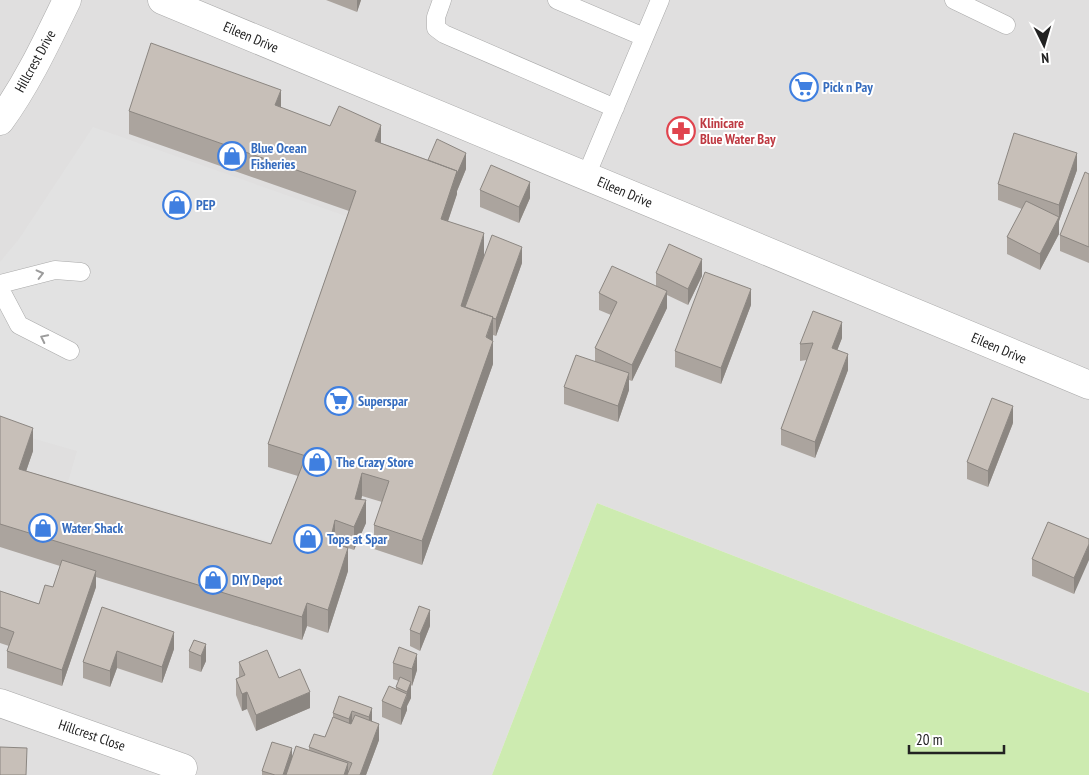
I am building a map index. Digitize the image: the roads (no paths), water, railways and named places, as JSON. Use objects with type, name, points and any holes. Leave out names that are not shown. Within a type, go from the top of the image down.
[{"type":"street","name":"Hillcrest Drive","points":[[0,122],[48,40],[67,0]]},
{"type":"street","name":"Eileen Drive","points":[[162,0],[1089,385]]},
{"type":"street","name":"Hillcrest Close","points":[[0,703],[183,768]]},
{"type":"lane","points":[[442,0],[436,17],[436,28],[444,34],[615,108]]},
{"type":"lane","points":[[557,0],[644,38]]},
{"type":"lane","points":[[586,176],[660,0]]},
{"type":"lane","points":[[954,0],[1006,25]]},
{"type":"lane","points":[[0,284],[55,270],[81,272]]},
{"type":"lane","points":[[0,289],[19,325],[70,350]]},
{"type":"place","name":"Pick n Pay","points":[[804,87]]},
{"type":"place","name":"Klinicare Blue Water Bay","points":[[681,131]]},
{"type":"place","name":"Blue Ocean Fisheries","points":[[232,156]]},
{"type":"place","name":"PEP","points":[[177,205]]},
{"type":"place","name":"Superspar","points":[[339,401]]},
{"type":"place","name":"The Crazy Store","points":[[317,462]]},
{"type":"place","name":"Water Shack","points":[[43,528]]},
{"type":"place","name":"Tops at Spar","points":[[308,539]]},
{"type":"place","name":"DIY Depot","points":[[213,580]]}]
